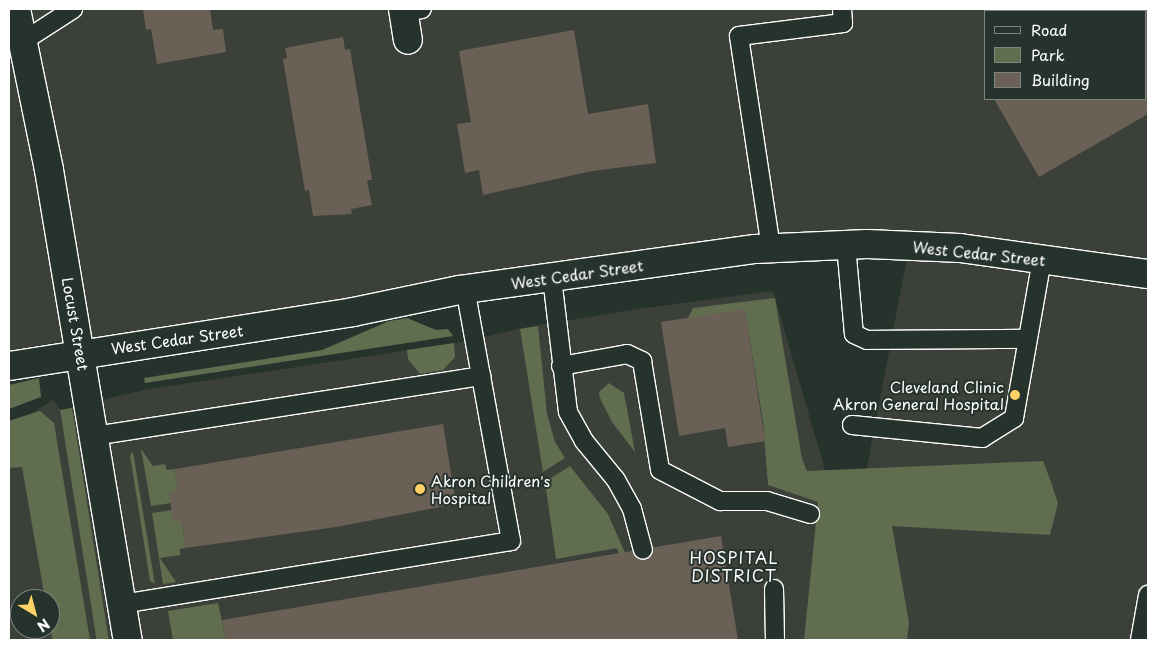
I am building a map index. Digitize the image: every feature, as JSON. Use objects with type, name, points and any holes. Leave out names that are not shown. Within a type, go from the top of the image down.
[{"type":"main road","name":"Locust Street","points":[[16,9],[50,170],[128,640]]},
{"type":"main road","points":[[408,40],[409,10]]},
{"type":"main road","name":"West Cedar Street","points":[[9,366],[80,352],[344,314],[465,289],[771,248],[846,245],[960,248],[1148,274]]},
{"type":"lane","points":[[22,42],[73,9]]},
{"type":"lane","points":[[771,248],[739,36],[843,23],[842,9]]},
{"type":"lane","points":[[846,245],[854,334],[867,340],[1027,339]]},
{"type":"lane","points":[[852,425],[982,438],[1014,418],[1042,259]]},
{"type":"lane","points":[[552,278],[568,412],[584,441],[616,480],[632,510],[643,550]]},
{"type":"lane","points":[[122,604],[511,541],[465,289]]},
{"type":"lane","points":[[561,366],[627,354],[642,361],[660,470],[720,501],[767,501],[810,514]]},
{"type":"lane","points":[[94,436],[481,376]]},
{"type":"lane","points":[[774,589],[775,640]]},
{"type":"lane","points":[[1140,640],[1148,595]]},
{"type":"shaded area","points":[[30,9],[1148,9],[1148,640],[9,640],[9,421],[34,412],[53,400],[61,410],[144,390],[462,342],[523,328],[638,309],[773,291],[850,556],[912,232],[89,340]]},
{"type":"shaded area","points":[[9,31],[64,341],[9,350]]},
{"type":"green space","points":[[775,298],[802,459],[807,471],[1043,461],[1058,503],[1050,535],[892,526],[909,623],[907,640],[804,640],[818,502],[768,485],[763,422],[745,310],[688,318],[693,308]]},
{"type":"green space","points":[[407,318],[436,330],[448,329],[453,336],[145,383],[144,378],[322,350],[389,321]]},
{"type":"green space","points":[[538,326],[547,414],[555,442],[565,458],[543,472],[520,329]]},
{"type":"green space","points":[[454,343],[455,357],[443,370],[420,374],[408,359],[407,350]]},
{"type":"green space","points":[[39,378],[41,397],[9,409],[9,385]]},
{"type":"green space","points":[[609,383],[624,393],[635,452],[612,422],[600,398],[599,392]]},
{"type":"green space","points":[[72,408],[109,640],[97,640],[60,410]]},
{"type":"green space","points":[[40,411],[54,423],[90,640],[52,640],[60,639],[60,589],[43,589],[22,467],[9,468],[9,421]]},
{"type":"green space","points":[[141,449],[153,466],[165,464],[167,470],[175,469],[178,491],[169,493],[171,503],[151,506]]},
{"type":"green space","points":[[133,452],[155,584],[150,581],[130,455]]},
{"type":"green space","points":[[570,466],[608,514],[625,553],[619,554],[617,548],[556,559],[545,482]]},
{"type":"green space","points":[[173,510],[173,521],[182,521],[185,548],[180,549],[180,555],[160,558],[176,582],[163,584],[152,513]]},
{"type":"green space","points":[[218,603],[226,640],[173,640],[168,611]]},
{"type":"building","points":[[143,9],[210,9],[213,30],[223,29],[226,52],[157,64],[151,29],[146,30]]},
{"type":"building","points":[[1018,9],[1148,9],[1148,114],[1039,177],[995,100],[1147,100],[1147,10]]},
{"type":"building","points":[[574,30],[588,114],[648,104],[656,163],[592,171],[483,195],[479,170],[465,173],[457,124],[471,122],[459,51]]},
{"type":"building","points":[[343,37],[345,50],[350,49],[372,180],[367,180],[372,205],[351,209],[352,214],[313,216],[309,190],[305,191],[283,59],[287,58],[285,48]]},
{"type":"building","points":[[745,309],[765,441],[728,447],[725,428],[679,436],[661,322]]},
{"type":"building","points":[[443,424],[456,504],[336,527],[185,548],[182,521],[173,521],[169,492],[178,491],[175,469]]},
{"type":"building","points":[[721,536],[738,640],[226,640],[222,620]]},
{"type":"place","name":"Cleveland Clinic Akron General Hospital","points":[[1015,395]]},
{"type":"place","name":"Akron Children's Hospital","points":[[420,489]]},
{"type":"district","name":"HOSPITAL DISTRICT","points":[[734,566]]}]
